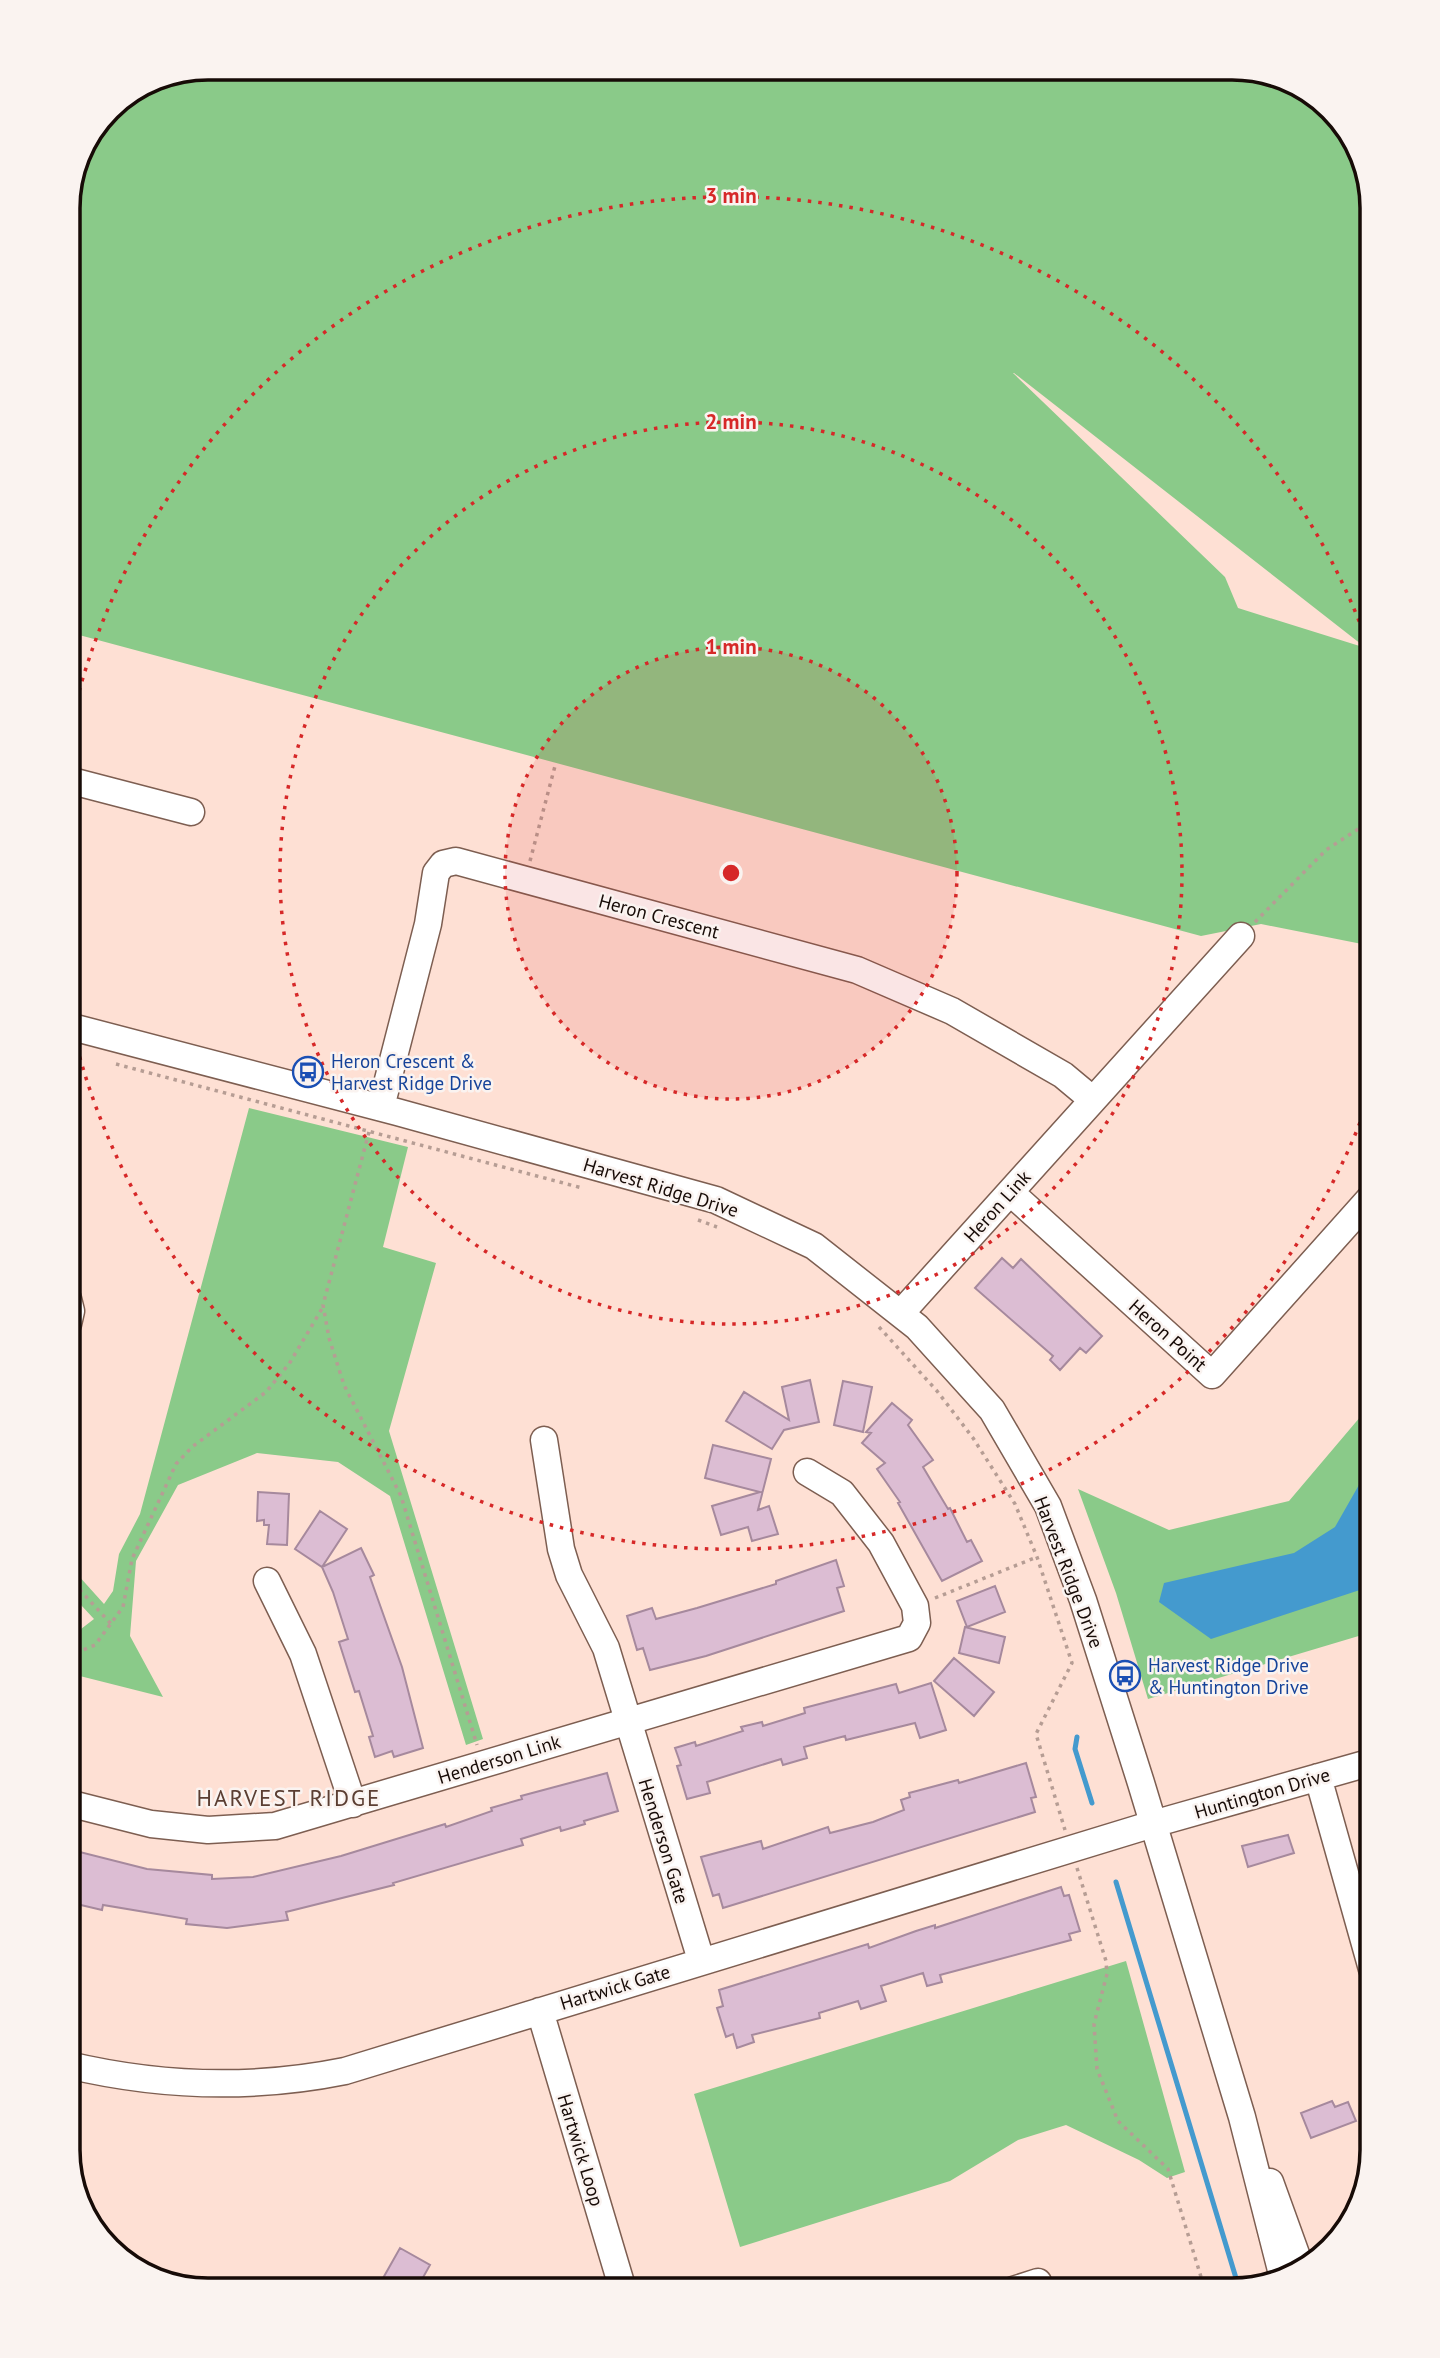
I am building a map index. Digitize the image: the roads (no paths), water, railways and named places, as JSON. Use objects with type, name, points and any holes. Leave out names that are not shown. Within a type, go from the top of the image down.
[{"type":"street","points":[[81,783],[191,812]]},
{"type":"street","name":"Heron Crescent","points":[[381,1107],[428,924],[436,873],[443,864],[456,860],[857,971],[952,1011],[1063,1075],[1093,1100]]},
{"type":"street","name":"Heron Link","points":[[901,1313],[1241,936]]},
{"type":"street","name":"Harvest Ridge Drive","points":[[81,1029],[381,1107],[716,1200],[766,1221],[814,1246],[901,1313],[992,1410],[1048,1506],[1083,1600],[1153,1824],[1241,2116],[1280,2268]]},
{"type":"street","name":"Heron Point","points":[[1010,1192],[1212,1375],[1360,1209]]},
{"type":"street","name":"Henderson Gate","points":[[544,1440],[561,1549],[569,1576],[606,1648],[701,1960]]},
{"type":"street","name":"Henderson Link","points":[[80,1806],[151,1824],[208,1829],[275,1826],[909,1638],[916,1615],[873,1533],[842,1493],[807,1472]]},
{"type":"street","points":[[267,1581],[303,1654],[353,1804]]},
{"type":"street","name":"Huntington Drive","points":[[1153,1824],[1360,1765]]},
{"type":"street","points":[[1318,1777],[1360,1926]]},
{"type":"street","name":"Hartwick Gate","points":[[80,2067],[152,2082],[231,2085],[307,2079],[383,2061],[701,1960],[1153,1824]]},
{"type":"street","name":"Hartwick Loop","points":[[540,2011],[619,2277]]},
{"type":"street","name":"Harvest Ridge Drive","points":[[1241,2116],[1285,2217],[1298,2259]]},
{"type":"water","points":[[1360,1483],[1360,1590],[1211,1639],[1159,1602],[1164,1583],[1294,1553],[1335,1527]]},
{"type":"waterway","points":[[1077,1737],[1075,1749],[1092,1803]]},
{"type":"waterway","points":[[1116,1882],[1236,2278]]},
{"type":"place","name":"Heron Crescent & Harvest Ridge Drive","points":[[308,1072]]},
{"type":"place","name":"Harvest Ridge Drive & Huntington Drive","points":[[1125,1676]]},
{"type":"district","name":"HARVEST RIDGE","points":[[289,1797]]}]
